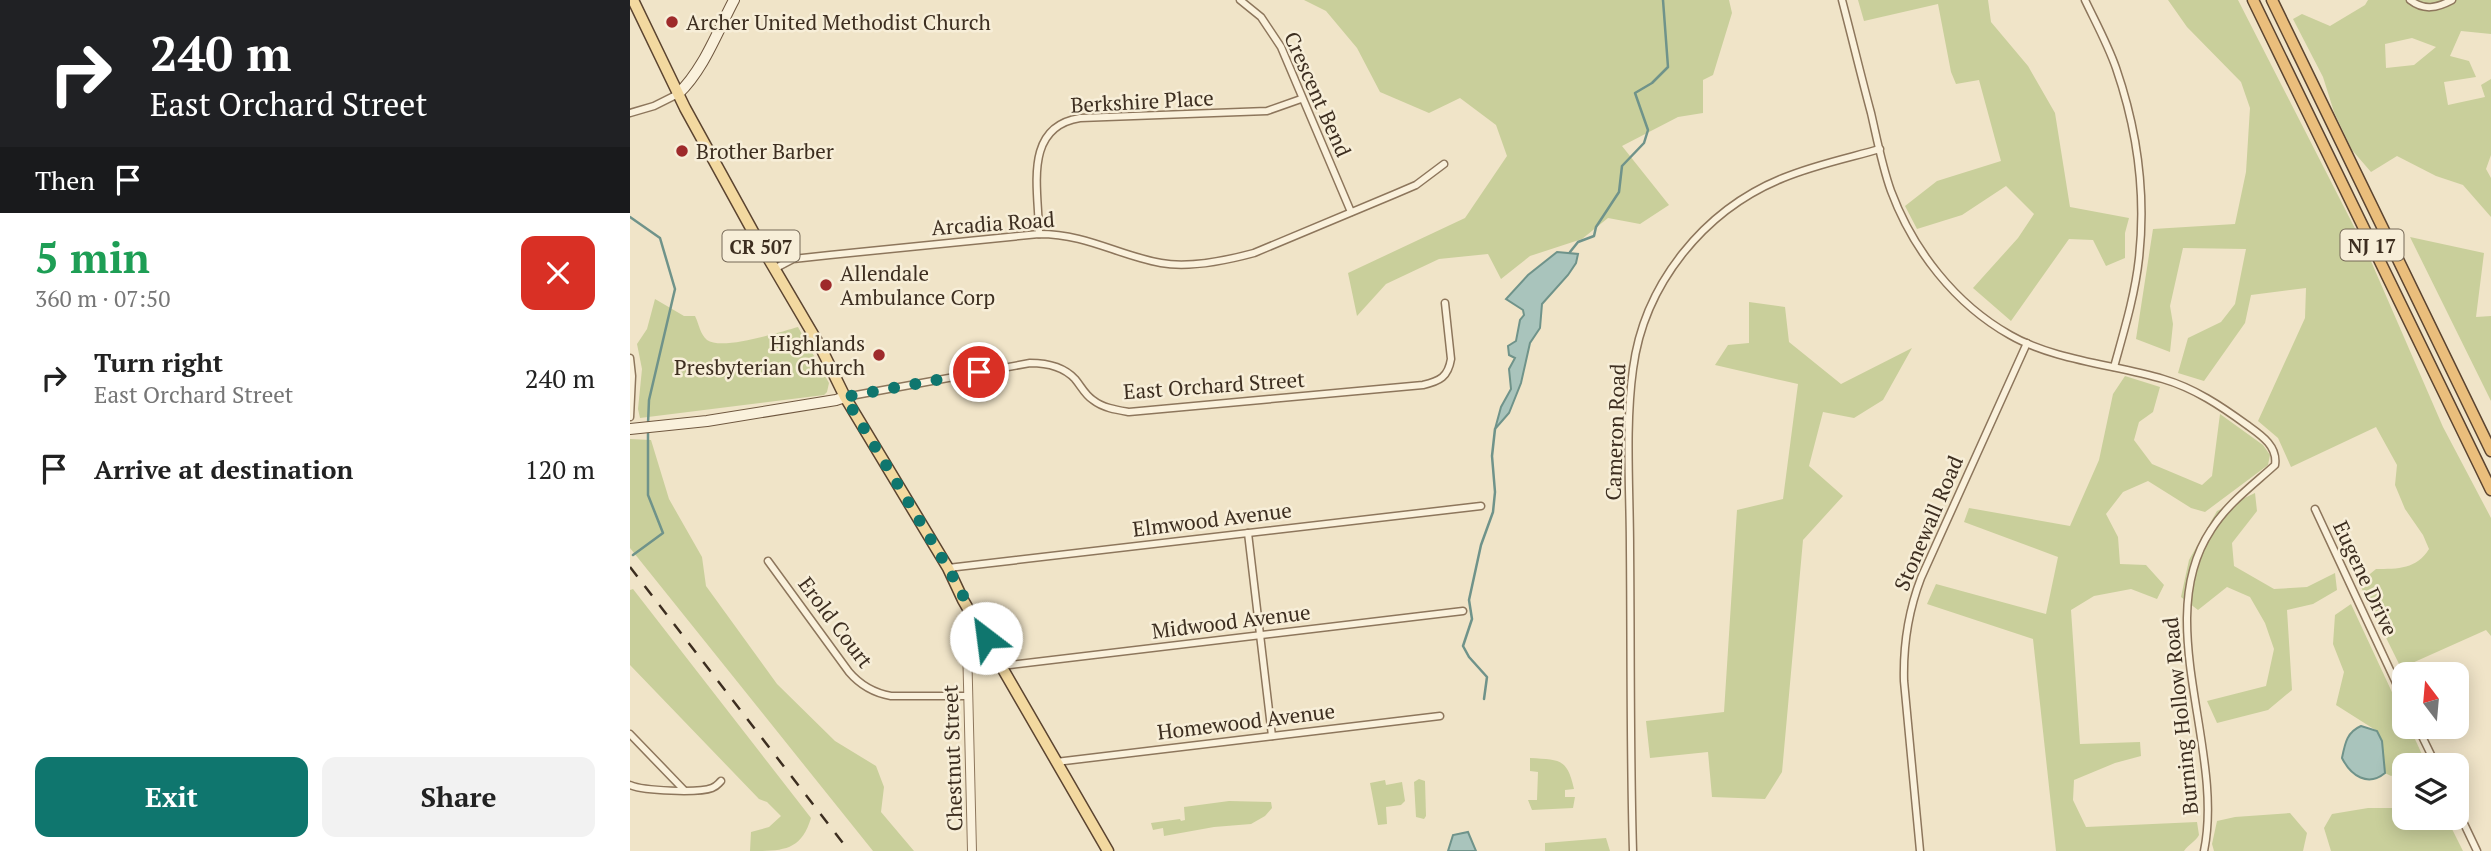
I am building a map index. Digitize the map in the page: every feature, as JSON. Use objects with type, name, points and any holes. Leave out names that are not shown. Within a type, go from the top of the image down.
[{"type":"highway","name":"NJ 17","points":[[2253,0],[2491,489]]},
{"type":"highway","name":"NJ 17","points":[[2272,0],[2491,451]]},
{"type":"main road","name":"CR 507","points":[[633,0],[678,94],[774,269],[821,348],[845,397],[948,568],[1108,851]]},
{"type":"main road","points":[[678,94],[690,83],[734,0]]},
{"type":"main road","points":[[635,429],[707,421],[845,397]]},
{"type":"street","name":"Crescent Bend","points":[[1240,0],[1261,17],[1273,33],[1351,212]]},
{"type":"street","name":"Burning Hollow Road","points":[[1842,0],[1880,149],[1900,212],[1910,233],[1934,269],[1964,301],[1982,316],[2027,344],[2165,379],[2211,401],[2257,432],[2273,447],[2275,465],[2232,504],[2210,530],[2198,554],[2190,580],[2186,611],[2209,808],[2204,851]]},
{"type":"street","points":[[2085,0],[2112,57],[2130,115],[2141,191],[2139,259],[2114,367]]},
{"type":"street","points":[[2410,0],[2430,8],[2452,0]]},
{"type":"street","points":[[630,113],[654,106],[678,94]]},
{"type":"street","name":"Berkshire Place","points":[[1040,234],[1039,151],[1047,134],[1063,122],[1080,118],[1267,111],[1301,99]]},
{"type":"street","name":"Cameron Road","points":[[1633,851],[1631,399],[1633,368],[1643,324],[1658,290],[1681,255],[1707,226],[1728,209],[1782,178],[1880,149]]},
{"type":"street","name":"Arcadia Road","points":[[774,269],[793,259],[830,254],[1040,234],[1083,238],[1161,263],[1224,260],[1254,253],[1416,184],[1444,164]]},
{"type":"street","name":"East Orchard Street","points":[[845,397],[1030,363],[1056,366],[1068,372],[1090,399],[1129,412],[1423,384],[1440,381],[1449,368],[1451,359],[1445,303]]},
{"type":"street","name":"Stonewall Road","points":[[1920,851],[1903,681],[1903,656],[1909,616],[1921,578],[2027,344]]},
{"type":"street","points":[[630,358],[630,417]]},
{"type":"street","name":"Elmwood Avenue","points":[[948,568],[1481,506]]},
{"type":"street","name":"Eugene Drive","points":[[2315,509],[2392,674]]},
{"type":"street","points":[[1248,533],[1272,736]]},
{"type":"street","name":"Erold Court","points":[[768,561],[849,672],[862,685],[891,696],[968,696]]},
{"type":"street","name":"Midwood Avenue","points":[[1002,666],[1463,611]]},
{"type":"street","name":"Chestnut Street","points":[[972,851],[967,643],[971,635],[981,629]]},
{"type":"street","name":"Homewood Avenue","points":[[1056,761],[1440,716]]},
{"type":"street","points":[[630,734],[684,790]]},
{"type":"street","points":[[630,785],[641,789],[705,790],[715,787],[721,781]]},
{"type":"street","points":[[2467,830],[2477,851]]},
{"type":"green space","points":[[1304,0],[1729,0],[1732,13],[1713,75],[1703,80],[1703,113],[1678,117],[1622,146],[1669,205],[1640,224],[1608,218],[1582,239],[1530,256],[1501,279],[1488,254],[1439,259],[1386,284],[1357,316],[1348,273],[1465,218],[1507,156],[1496,125],[1460,98],[1429,113],[1380,92],[1357,48],[1326,11]]},
{"type":"green space","points":[[1858,0],[1988,0],[1991,22],[2028,66],[2055,113],[2070,207],[2129,218],[2125,233],[2125,258],[2106,266],[2093,240],[2069,239],[2011,321],[1973,288],[2018,238],[2034,214],[2006,186],[1962,215],[1917,229],[1905,206],[1937,181],[2001,161],[1979,80],[1956,84],[1951,72],[1938,4],[1864,21]]},
{"type":"green space","points":[[2168,0],[2238,0],[2367,252],[2443,427],[2491,518],[2491,636],[2486,630],[2414,662],[2398,662],[2359,583],[2376,569],[2413,564],[2429,549],[2405,509],[2395,485],[2397,465],[2376,427],[2291,467],[2278,438],[2258,421],[2305,318],[2306,288],[2251,295],[2245,323],[2204,381],[2178,373],[2188,338],[2221,322],[2235,304],[2246,249],[2183,248],[2170,306],[2173,324],[2170,352],[2136,339],[2153,229],[2235,224],[2246,172],[2250,108],[2241,82],[2187,27]]},
{"type":"green space","points":[[2368,0],[2491,0],[2491,34],[2461,31],[2450,56],[2469,61],[2476,77],[2444,82],[2448,105],[2485,97],[2481,85],[2491,79],[2491,155],[2486,169],[2491,178],[2491,217],[2463,185],[2436,176],[2397,156],[2371,172],[2352,150],[2334,112],[2323,77],[2293,19],[2302,14],[2330,26],[2365,5]],"holes":[[[2412,38],[2436,47],[2414,65],[2386,68],[2385,44]]]},
{"type":"green space","points":[[2410,237],[2484,253],[2476,317],[2491,316],[2491,401]]},
{"type":"green space","points":[[655,299],[684,316],[695,316],[705,338],[714,343],[751,340],[798,327],[829,383],[827,392],[824,395],[640,418],[638,409],[642,369],[637,344],[647,329]]},
{"type":"green space","points":[[1749,302],[1785,307],[1789,342],[1841,384],[1912,348],[1883,400],[1854,418],[1823,412],[1809,466],[1843,496],[1803,540],[1782,772],[1765,799],[1712,797],[1708,752],[1650,758],[1646,721],[1724,712],[1737,510],[1783,499],[1798,384],[1715,365],[1728,345],[1749,343]]},
{"type":"green space","points":[[2125,376],[2160,387],[2153,412],[2139,422],[2134,440],[2152,464],[2202,485],[2212,476],[2220,414],[2263,445],[2270,455],[2268,465],[2205,512],[2191,508],[2148,481],[2123,492],[2106,514],[2118,537],[2120,564],[2146,565],[2164,585],[2157,599],[2131,589],[2094,596],[2071,610],[2080,744],[2140,742],[2141,756],[2115,763],[2074,780],[2073,800],[2086,827],[2197,822],[2199,835],[2184,851],[2056,851],[2033,639],[1927,604],[1936,584],[2046,614],[2058,557],[1964,522],[1969,508],[2070,526],[2099,460],[2113,394]]},
{"type":"green space","points":[[630,439],[651,440],[669,499],[702,557],[706,586],[777,684],[835,741],[876,766],[884,787],[881,812],[914,851],[873,851],[630,548]]},
{"type":"green space","points":[[2255,493],[2257,511],[2232,543],[2234,566],[2274,589],[2307,587],[2335,573],[2337,590],[2313,604],[2287,610],[2292,690],[2268,710],[2217,723],[2207,701],[2266,686],[2274,649],[2265,623],[2250,597],[2227,587],[2198,610],[2181,597],[2189,560],[2217,511]]},
{"type":"green space","points":[[633,589],[811,818],[807,829],[796,843],[781,849],[750,851],[751,832],[769,827],[781,816],[767,802],[759,799],[630,665],[630,590]]},
{"type":"green space","points":[[2351,604],[2392,692],[2392,739],[2415,739],[2421,753],[2392,753],[2391,776],[2385,773],[2382,741],[2377,731],[2336,705],[2344,672],[2333,644],[2335,615]]},
{"type":"green space","points":[[1530,758],[1555,761],[1565,766],[1574,789],[1565,790],[1565,797],[1575,797],[1573,808],[1532,810],[1528,800],[1537,800],[1538,772],[1530,771]]},
{"type":"green space","points":[[1419,779],[1425,781],[1424,819],[1416,817],[1414,782]]},
{"type":"green space","points":[[1385,780],[1386,785],[1402,782],[1405,801],[1401,805],[1386,807],[1387,824],[1378,825],[1370,783]]},
{"type":"green space","points":[[1229,801],[1271,802],[1272,808],[1265,816],[1251,824],[1164,836],[1163,828],[1153,830],[1151,823],[1185,820],[1184,807]]},
{"type":"green space","points":[[2368,808],[2392,808],[2392,830],[2452,830],[2463,851],[2331,851],[2324,828],[2332,814]]},
{"type":"green space","points":[[2290,813],[2307,833],[2303,851],[2214,851],[2212,844],[2217,821]]},
{"type":"green space","points":[[1606,838],[1610,851],[1545,851],[1545,843]]},
{"type":"water","points":[[1557,252],[1578,254],[1576,263],[1542,304],[1540,328],[1530,343],[1521,383],[1509,413],[1495,429],[1501,407],[1511,389],[1509,369],[1515,358],[1509,355],[1508,346],[1516,341],[1520,320],[1524,315],[1523,310],[1506,299],[1528,275]]},
{"type":"water","points":[[2361,726],[2377,731],[2382,741],[2385,773],[2372,779],[2361,778],[2355,774],[2342,758],[2350,735]]},
{"type":"water","points":[[1468,832],[1476,851],[1448,851],[1453,835]]},
{"type":"waterway","points":[[1570,252],[1578,242],[1594,236],[1596,227],[1619,192],[1622,166],[1644,143],[1648,130],[1635,93],[1652,83],[1668,67],[1663,0]]},
{"type":"waterway","points":[[630,217],[660,238],[675,289],[649,400],[648,424]]},
{"type":"waterway","points":[[1484,699],[1487,677],[1463,646],[1472,619],[1469,600],[1481,545],[1493,512],[1495,492],[1492,456],[1495,429]]},
{"type":"waterway","points":[[633,555],[663,533],[648,495],[648,430]]},
{"type":"railway","points":[[630,567],[849,851]]},
{"type":"place","name":"Archer United Methodist Church","points":[[672,22]]},
{"type":"place","name":"Brother Barber","points":[[682,151]]},
{"type":"place","name":"Allendale Ambulance Corp","points":[[826,285]]},
{"type":"place","name":"Highlands Presbyterian Church","points":[[879,355]]},
{"type":"route","points":[[979,372],[845,397],[948,568],[986,638]]}]
